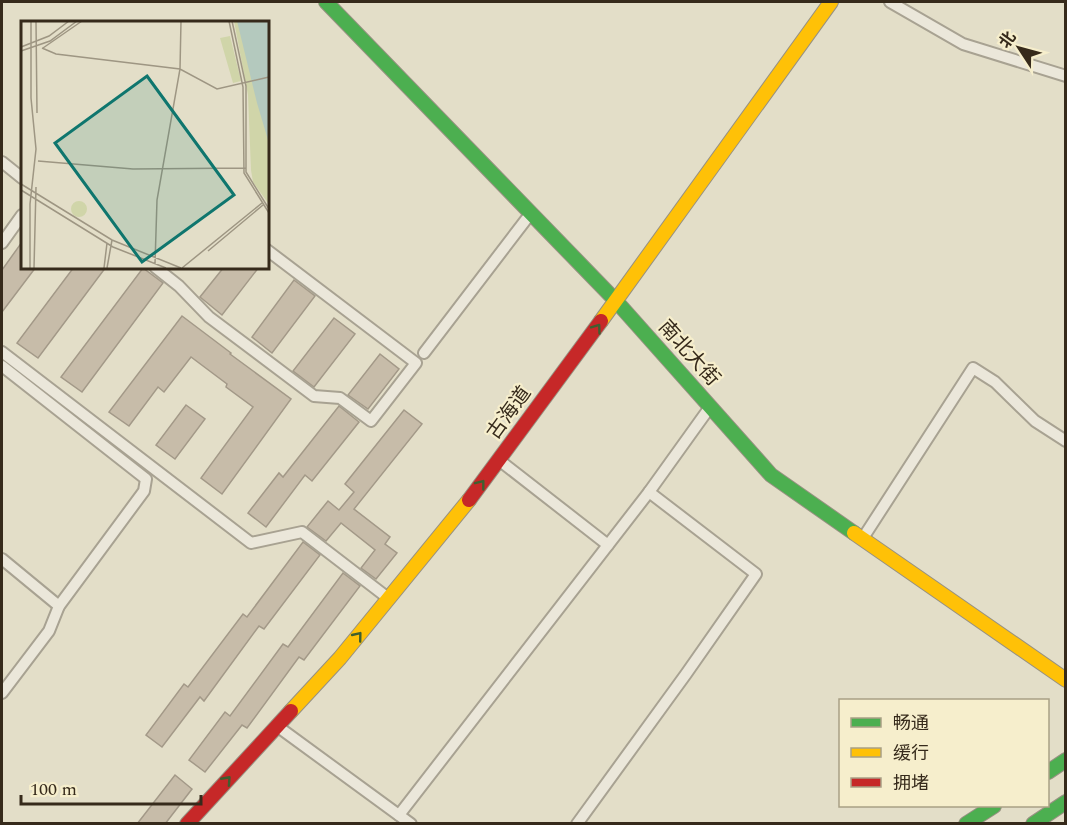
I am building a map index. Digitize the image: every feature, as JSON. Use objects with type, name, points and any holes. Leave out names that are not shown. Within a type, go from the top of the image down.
[{"type":"street","name":"南北大街","points":[[326,2],[616,301],[771,475],[1065,680]]},
{"type":"street","name":"古海道","points":[[188,824],[340,658],[482,483],[831,2]]},
{"type":"street","points":[[890,2],[963,44],[1065,76]]},
{"type":"street","points":[[2,162],[21,177]]},
{"type":"street","points":[[423,353],[531,213]]},
{"type":"street","points":[[2,243],[21,216]]},
{"type":"street","points":[[156,268],[179,286],[209,317],[314,396],[340,398],[371,421],[416,363],[268,251]]},
{"type":"street","points":[[2,352],[251,543],[302,532],[388,598]]},
{"type":"street","points":[[2,366],[146,479],[144,491],[59,606],[49,631],[2,693]]},
{"type":"street","points":[[863,538],[973,368],[995,382],[1035,421],[1065,441]]},
{"type":"street","points":[[399,815],[650,492],[710,407]]},
{"type":"street","points":[[499,460],[608,545]]},
{"type":"street","points":[[577,824],[756,574],[650,492]]},
{"type":"street","points":[[2,559],[59,606]]},
{"type":"street","points":[[277,726],[411,824]]},
{"type":"street","points":[[1049,771],[1065,760]]},
{"type":"street","points":[[1033,824],[1065,802]]},
{"type":"street","points":[[966,824],[992,807]]},
{"type":"building","points":[[21,243],[21,268],[35,268],[2,312],[2,270]]},
{"type":"building","points":[[73,268],[105,268],[38,358],[17,343]]},
{"type":"building","points":[[143,268],[163,283],[82,392],[61,377]]},
{"type":"building","points":[[223,268],[258,268],[222,315],[200,297]]},
{"type":"building","points":[[294,280],[315,296],[272,353],[252,337]]},
{"type":"building","points":[[182,316],[291,399],[222,494],[201,478],[253,407],[191,357],[164,392],[158,387],[129,426],[109,412]]},
{"type":"building","points":[[334,318],[355,334],[314,387],[293,371]]},
{"type":"building","points":[[380,354],[399,369],[368,409],[348,395]]},
{"type":"building","points":[[186,405],[205,419],[175,459],[156,445]]},
{"type":"building","points":[[339,406],[359,422],[312,481],[305,475],[266,527],[248,513],[279,473],[283,477]]},
{"type":"building","points":[[404,410],[422,424],[354,509],[390,537],[385,544],[397,553],[376,579],[361,568],[375,550],[341,523],[326,541],[307,527],[328,501],[339,510],[354,492],[345,484]]},
{"type":"building","points":[[303,542],[320,555],[264,629],[259,626],[204,701],[200,697],[162,747],[146,735],[184,684],[188,687],[243,614],[247,617]]},
{"type":"building","points":[[343,573],[360,586],[304,660],[299,657],[247,728],[242,725],[205,772],[189,760],[225,712],[230,716],[283,644],[288,647]]},
{"type":"building","points":[[175,775],[192,789],[165,824],[137,824]]},
{"type":"traffic: fast","points":[[326,2],[616,301],[771,475],[854,533]]},
{"type":"traffic: fast","points":[[1049,771],[1066,760]]},
{"type":"traffic: fast","points":[[1033,824],[1066,802]]},
{"type":"traffic: fast","points":[[966,824],[992,807]]},
{"type":"traffic: slow","points":[[601,321],[831,2]]},
{"type":"traffic: slow","points":[[291,711],[340,658],[469,500]]},
{"type":"traffic: slow","points":[[854,533],[1066,680]]},
{"type":"traffic: jam","points":[[469,500],[601,321]]},
{"type":"traffic: jam","points":[[187,824],[291,711]]}]
